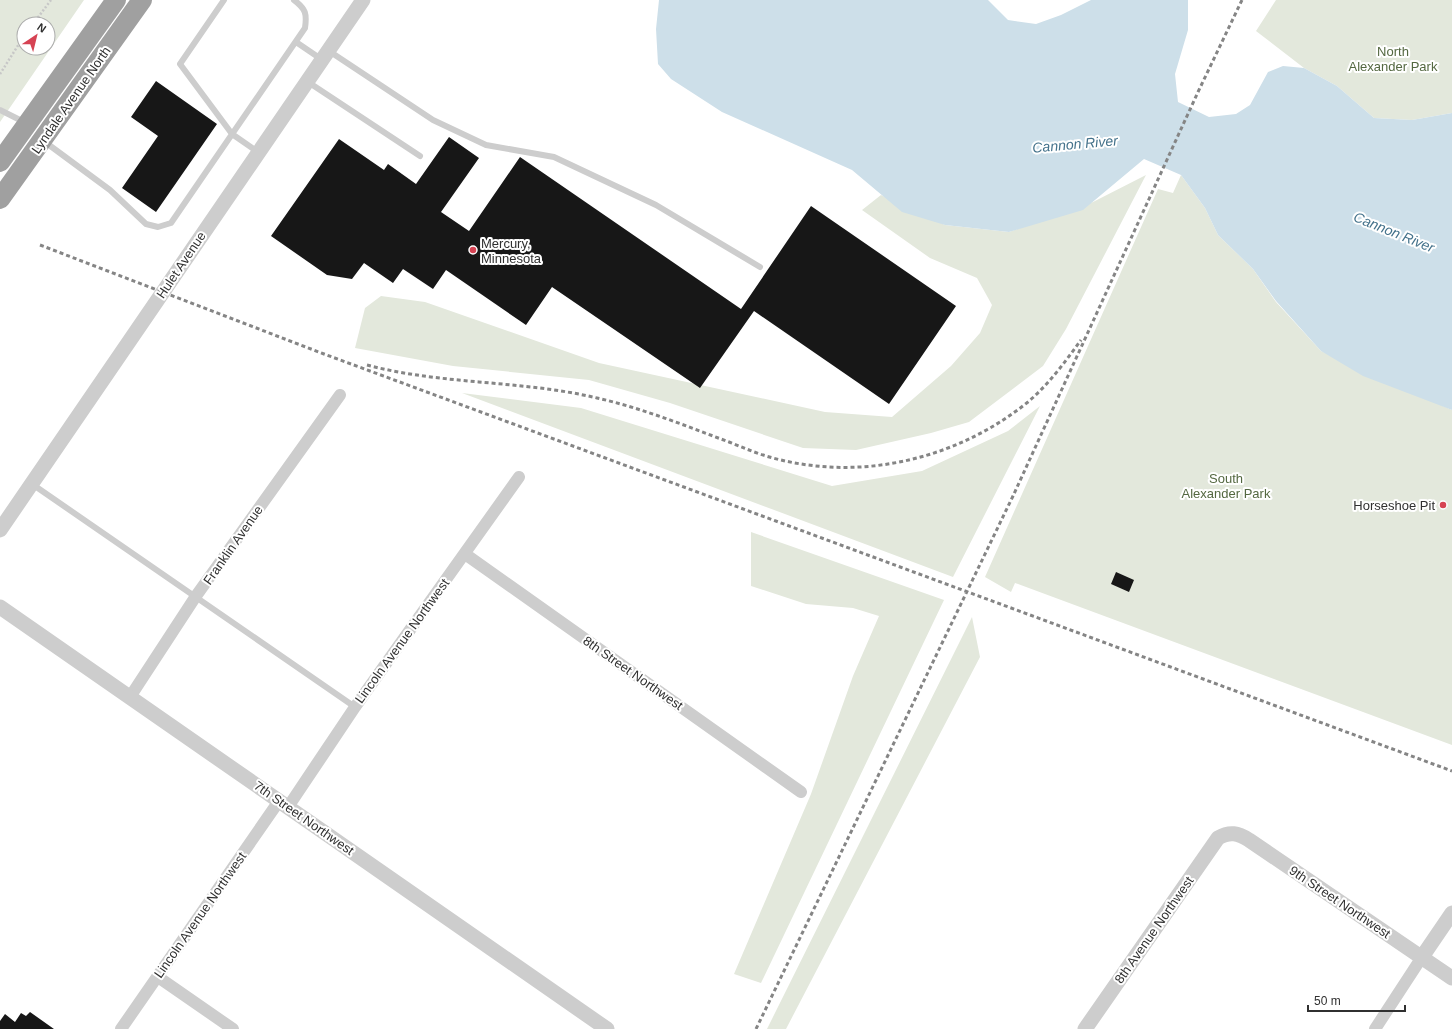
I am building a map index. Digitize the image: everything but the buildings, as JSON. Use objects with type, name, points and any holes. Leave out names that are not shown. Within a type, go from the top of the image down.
[{"type":"highway","name":"Lyndale Avenue North","points":[[0,162],[116,0]]},
{"type":"highway","name":"Lyndale Avenue North","points":[[0,199],[142,0]]},
{"type":"street","name":"Hulet Avenue","points":[[0,530],[363,0]]},
{"type":"street","name":"Franklin Avenue","points":[[130,697],[196,596],[340,395]]},
{"type":"street","name":"Lincoln Avenue Northwest","points":[[121,1029],[283,804],[355,707],[519,477]]},
{"type":"street","name":"8th Street Northwest","points":[[465,554],[801,792]]},
{"type":"street","name":"7th Street Northwest","points":[[0,607],[607,1029]]},
{"type":"street","name":"9th Street Northwest","points":[[1226,834],[1239,834],[1249,840],[1452,978]]},
{"type":"street","name":"8th Avenue Northwest","points":[[1090,1027],[1218,838],[1226,834]]},
{"type":"street","points":[[1375,1029],[1452,913]]},
{"type":"street","points":[[158,977],[233,1029]]},
{"type":"lane","points":[[224,0],[180,64],[232,134],[258,152]]},
{"type":"lane","points":[[42,140],[110,190],[146,224],[158,227],[171,223],[305,28],[307,15],[301,5],[294,0]]},
{"type":"lane","points":[[296,42],[325,55],[433,120],[486,145],[554,157],[656,205],[760,267]]},
{"type":"lane","points":[[306,82],[420,156]]},
{"type":"lane","points":[[0,110],[27,124]]},
{"type":"lane","points":[[32,484],[355,707]]},
{"type":"path","points":[[39,16],[51,0]]},
{"type":"path","points":[[0,74],[16,49]]},
{"type":"green space","points":[[0,0],[84,0],[56,41],[56,16],[16,16],[16,56],[45,56],[0,122]]},
{"type":"green space","name":"North Alexander Park","points":[[1276,0],[1452,0],[1452,113],[1412,120],[1374,118],[1337,86],[1304,68],[1256,31]]},
{"type":"green space","points":[[1146,175],[1066,329],[1043,366],[969,422],[931,433],[856,450],[803,448],[670,403],[589,380],[453,366],[355,348],[365,308],[381,296],[425,302],[599,363],[825,412],[892,417],[951,366],[980,333],[992,305],[977,278],[930,258],[862,210],[881,195],[945,225],[1009,232],[1093,202]]},
{"type":"green space","name":"South Alexander Park","points":[[1181,175],[1205,208],[1218,235],[1253,269],[1276,302],[1321,351],[1452,410],[1452,745],[1015,583],[1011,592],[985,577],[1158,189],[1173,193]]},
{"type":"green space","points":[[462,393],[581,408],[832,486],[922,471],[1008,431],[1040,406],[953,577]]},
{"type":"green space","points":[[751,532],[944,600],[761,983],[734,974],[811,794],[853,676],[879,616],[853,608],[806,604],[751,586]]},
{"type":"green space","points":[[972,617],[980,657],[786,1029],[767,1029]]},
{"type":"water","name":"Cannon River","points":[[659,0],[988,0],[1008,20],[1036,24],[1061,15],[1091,0],[1188,0],[1188,30],[1175,74],[1178,102],[1209,117],[1236,114],[1250,105],[1268,72],[1283,66],[1304,68],[1337,86],[1374,118],[1412,120],[1452,113],[1452,410],[1363,376],[1321,351],[1276,301],[1253,269],[1218,235],[1205,208],[1181,175],[1144,159],[1083,210],[1009,232],[945,225],[902,212],[852,170],[722,112],[671,79],[658,64],[656,29]]},
{"type":"railway","points":[[756,1029],[1013,496],[1198,92],[1242,0]]},
{"type":"railway","points":[[40,245],[324,354],[1452,771]]},
{"type":"railway","points":[[367,365],[424,376],[569,392],[631,407],[773,458],[807,465],[840,467],[874,466],[907,460],[940,451],[971,438],[1000,422],[1036,395],[1063,365],[1081,340]]},
{"type":"place","name":"Mercury, Minnesota","points":[[473,250]]},
{"type":"place","name":"Horseshoe Pit","points":[[1443,505]]}]
